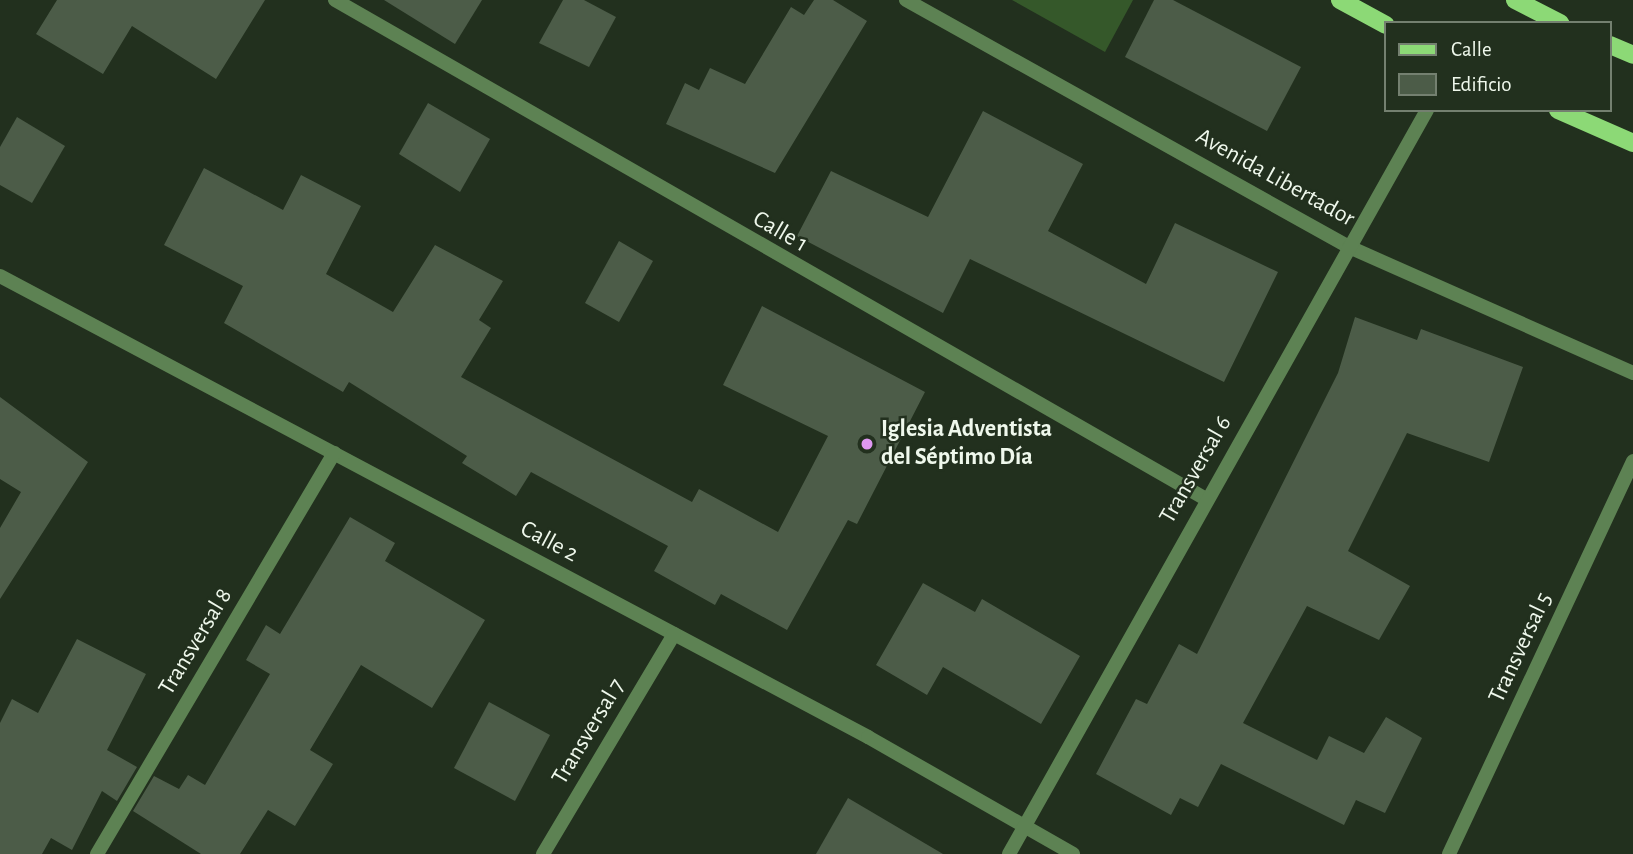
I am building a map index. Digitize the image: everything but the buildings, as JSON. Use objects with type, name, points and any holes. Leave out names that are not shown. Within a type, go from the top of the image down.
[{"type":"main road","points":[[1340,0],[1384,24]]},
{"type":"main road","points":[[1515,0],[1556,21]]},
{"type":"main road","points":[[1612,46],[1633,55]]},
{"type":"main road","points":[[1563,112],[1633,143]]},
{"type":"street","name":"Calle 1","points":[[335,0],[1206,499]]},
{"type":"street","name":"Avenida Libertador","points":[[906,0],[1349,247],[1633,373]]},
{"type":"street","name":"Transversal 6","points":[[1009,854],[1206,499],[1426,112]]},
{"type":"street","name":"Calle 2","points":[[0,276],[674,634],[1073,854]]},
{"type":"street","name":"Transversal 8","points":[[97,854],[334,453]]},
{"type":"street","name":"Transversal 5","points":[[1449,854],[1633,461]]},
{"type":"street","name":"Transversal 7","points":[[543,854],[674,634]]},
{"type":"green space","points":[[1012,0],[1133,0],[1105,52]]},
{"type":"place","name":"Iglesia Adventista del Séptimo Día","points":[[867,444]]}]
